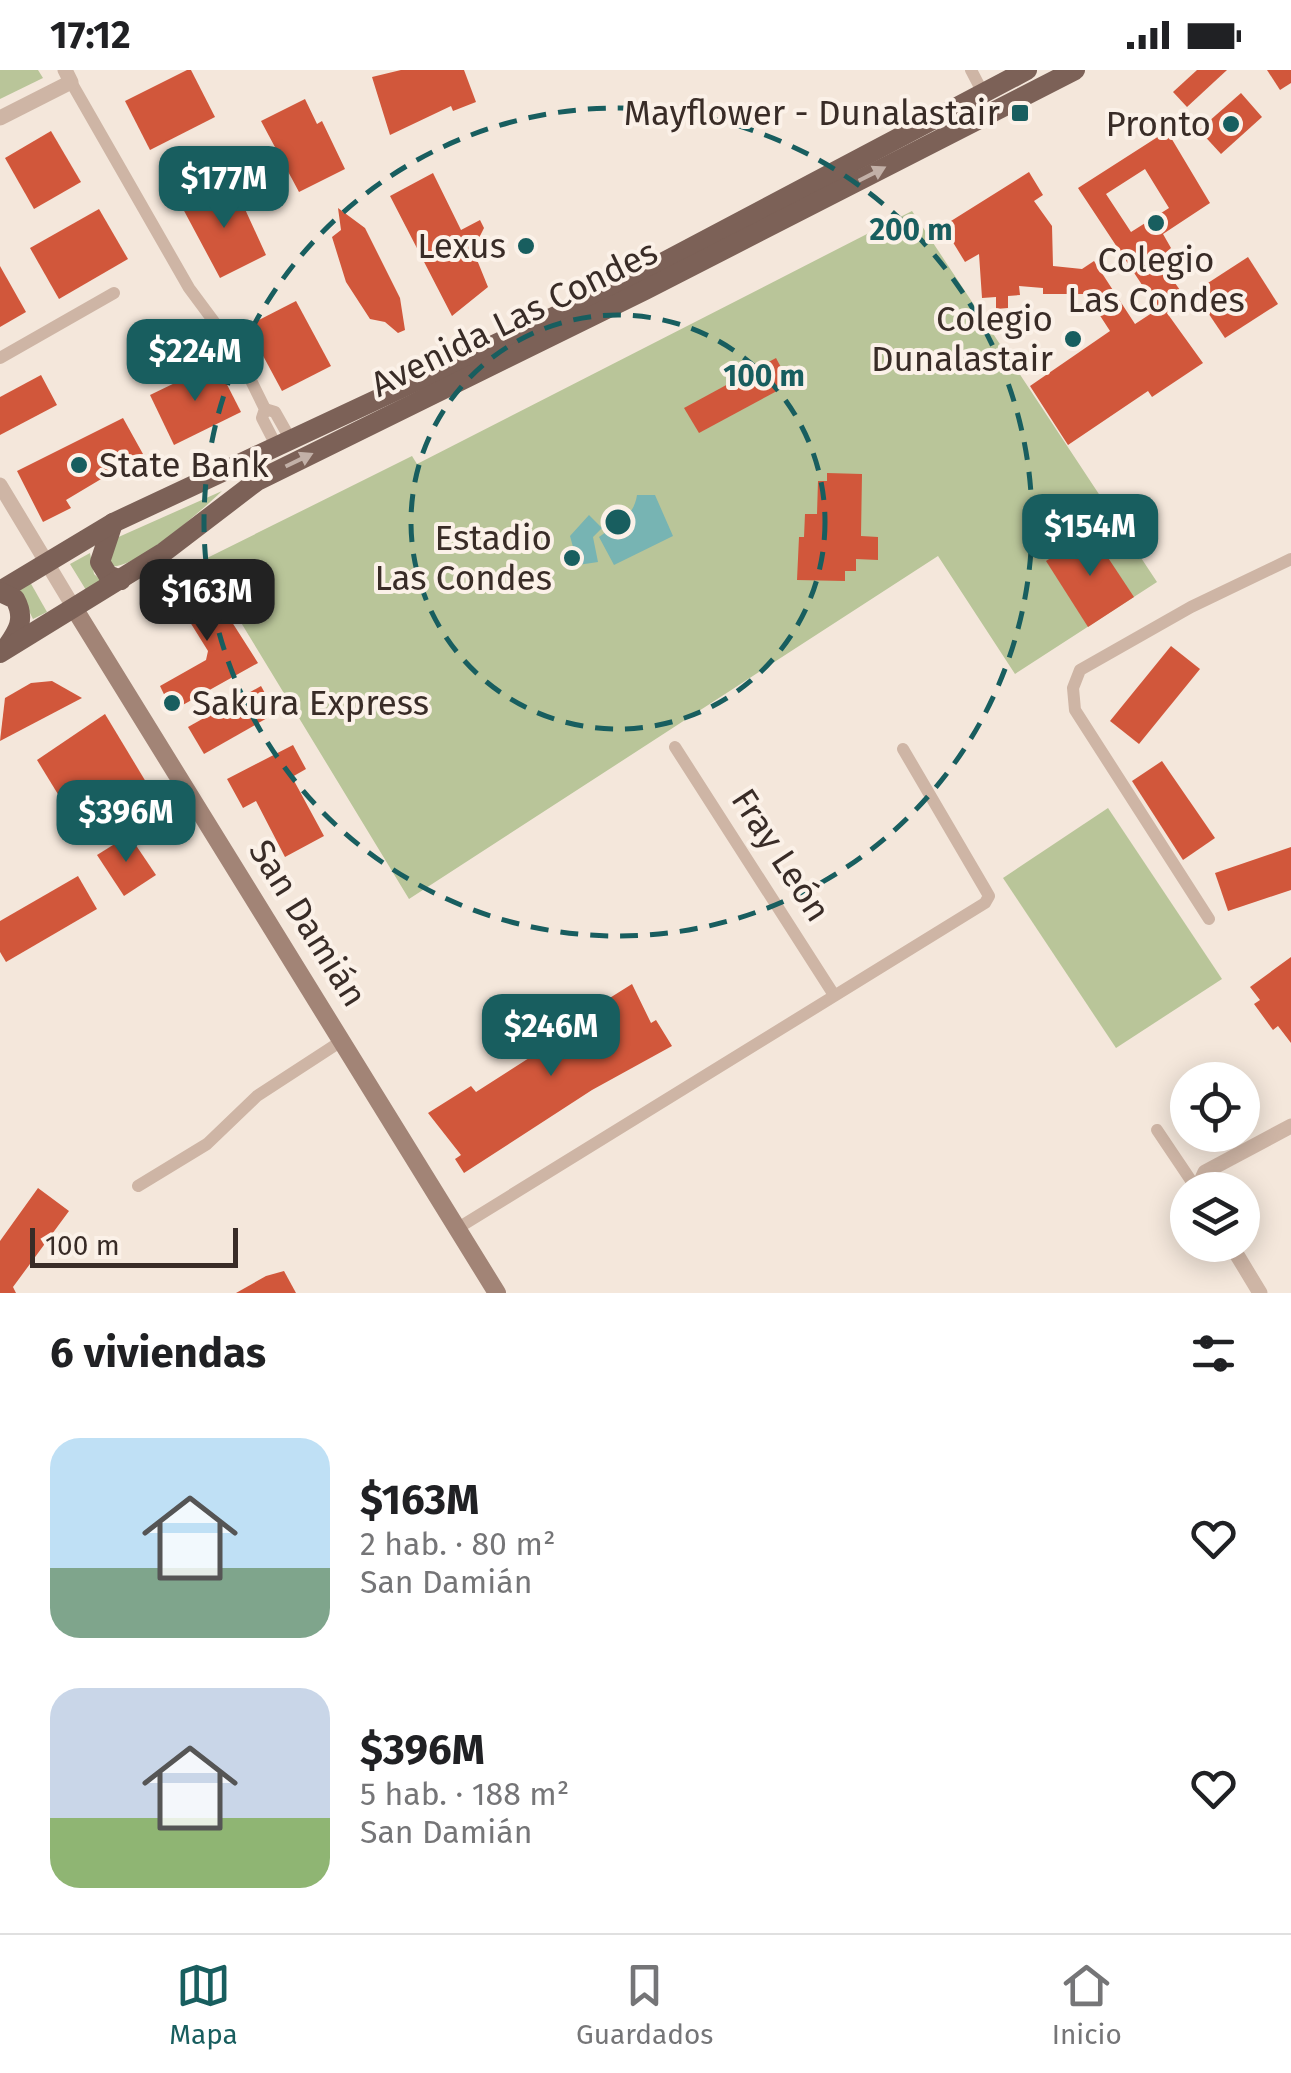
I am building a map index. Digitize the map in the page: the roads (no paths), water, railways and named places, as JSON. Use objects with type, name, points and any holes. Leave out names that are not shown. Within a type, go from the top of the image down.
[{"type":"main road","name":"Avenida Las Condes","points":[[0,591],[113,523],[285,445],[696,247],[992,82],[1027,70]]},
{"type":"main road","name":"Avenida Las Condes","points":[[3,652],[121,580],[266,476],[645,290],[1074,70]]},
{"type":"main road","points":[[113,523],[100,562],[108,575],[121,580]]},
{"type":"main road","points":[[0,591],[15,599],[21,613],[18,629],[3,652]]},
{"type":"main road","name":"San Damián","points":[[74,608],[497,1293]]},
{"type":"street","points":[[971,70],[992,82]]},
{"type":"street","points":[[0,118],[68,76],[189,288],[238,354],[265,408],[275,412],[285,445]]},
{"type":"street","points":[[0,358],[114,294]]},
{"type":"street","name":"San Damián","points":[[0,485],[74,608]]},
{"type":"street","points":[[1208,919],[1075,710],[1073,688],[1080,670],[1190,608],[1291,559]]},
{"type":"street","name":"Fray León","points":[[676,747],[834,995]]},
{"type":"street","points":[[458,1228],[989,896],[902,749]]},
{"type":"street","points":[[138,1186],[207,1144],[257,1096],[343,1040]]},
{"type":"street","points":[[1205,1172],[1291,1126]]},
{"type":"street","points":[[1157,1130],[1185,1172]]},
{"type":"street","points":[[1241,1262],[1260,1293]]},
{"type":"water","points":[[637,495],[655,495],[673,536],[614,565],[599,537],[628,515]]},
{"type":"water","points":[[589,515],[602,528],[593,537],[598,562],[578,565],[570,536]]},
{"type":"place","name":"Mayflower - Dunalastair","points":[[1020,113]]},
{"type":"place","name":"Pronto","points":[[1231,124]]},
{"type":"place","name":"Colegio Las Condes","points":[[1156,223]]},
{"type":"place","name":"Lexus","points":[[526,246]]},
{"type":"place","name":"Colegio Dunalastair","points":[[1073,339]]},
{"type":"place","name":"State Bank","points":[[79,465]]},
{"type":"place","name":"Estadio Las Condes","points":[[572,558]]},
{"type":"place","name":"Sakura Express","points":[[172,703]]}]
